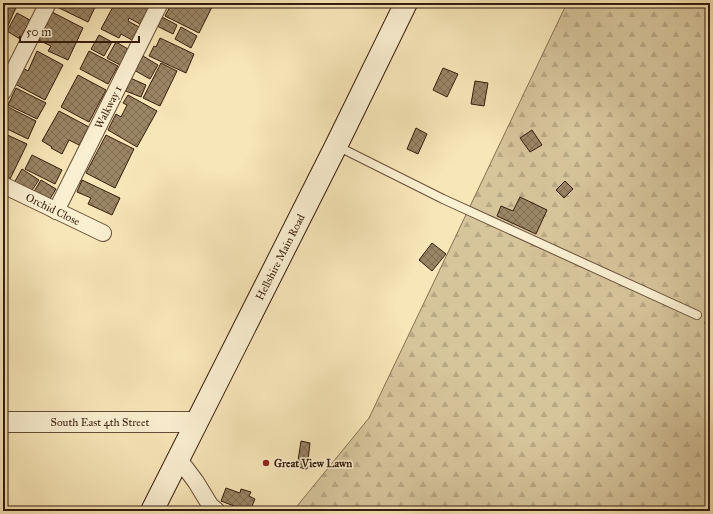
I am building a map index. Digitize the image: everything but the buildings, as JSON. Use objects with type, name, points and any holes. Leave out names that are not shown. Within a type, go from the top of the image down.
[{"type":"main road","name":"Hellshire Main Road","points":[[152,511],[336,146],[406,3]]},
{"type":"street","points":[[3,92],[48,3]]},
{"type":"street","name":"Walkway 1","points":[[56,210],[160,3]]},
{"type":"street","name":"Orchid Close","points":[[3,185],[103,233]]},
{"type":"street","name":"South East 4th Street","points":[[3,422],[197,422]]},
{"type":"street","points":[[178,458],[196,482],[210,505],[217,511]]},
{"type":"lane","points":[[336,146],[443,199],[697,315]]},
{"type":"green space","points":[[567,3],[710,3],[710,511],[293,511],[369,418]]},
{"type":"place","name":"Great View Lawn","points":[[266,463]]}]
